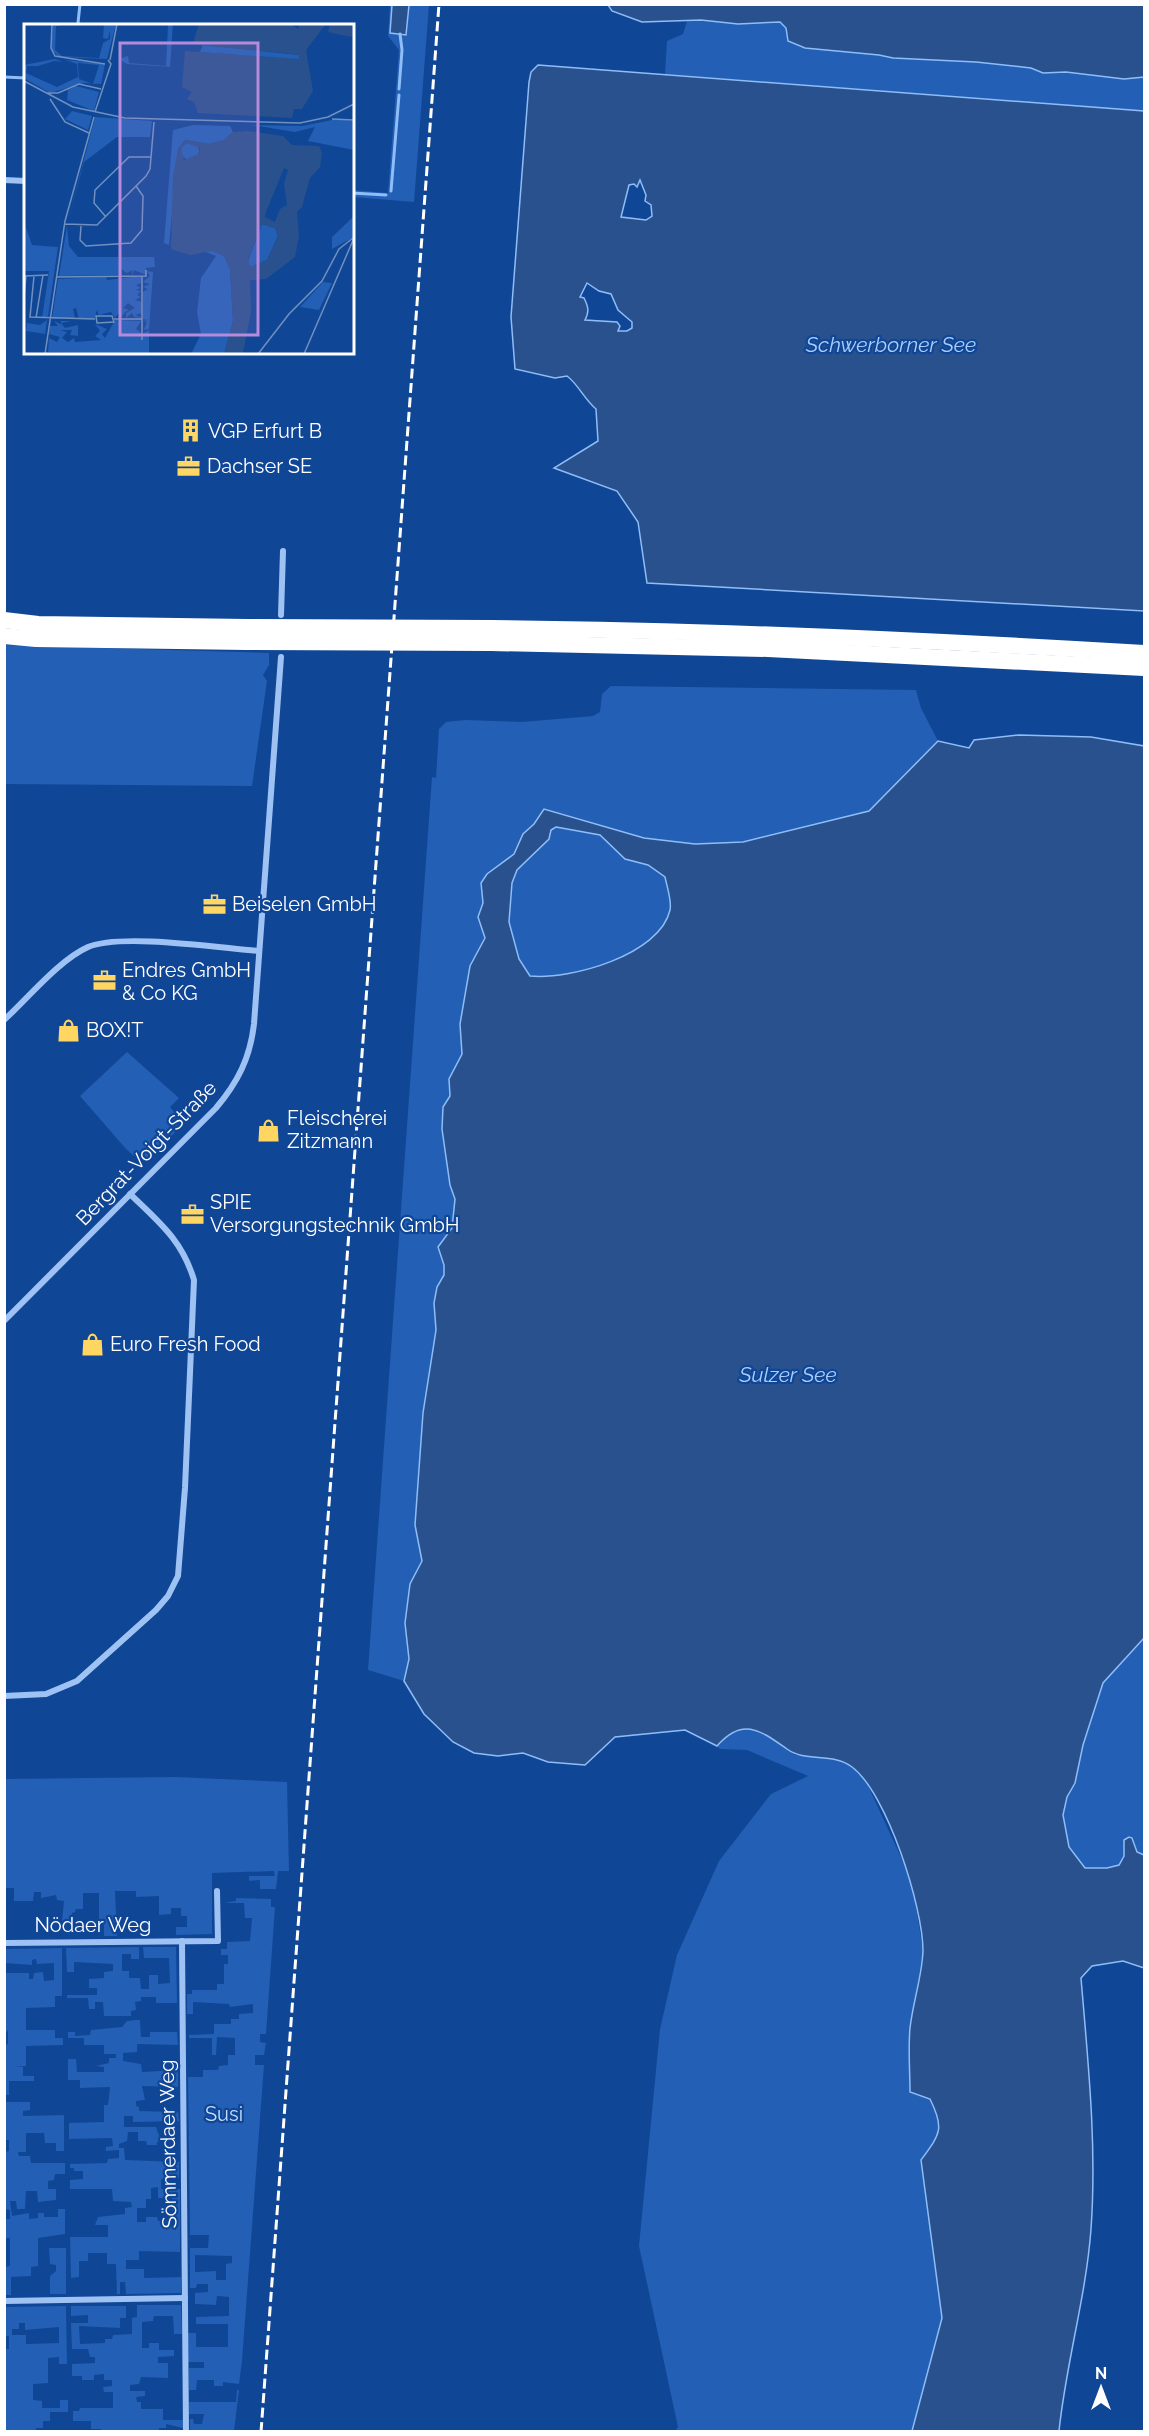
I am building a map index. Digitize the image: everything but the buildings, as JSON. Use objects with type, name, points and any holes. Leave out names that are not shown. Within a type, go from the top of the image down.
[{"type":"highway","points":[[4,620],[38,624],[247,635]]},
{"type":"highway","points":[[4,636],[36,639],[247,635],[491,636],[647,630],[910,639],[1144,653]]},
{"type":"highway","points":[[491,636],[648,645],[910,654],[1144,668]]},
{"type":"street","points":[[4,180],[24,181]]},
{"type":"street","points":[[281,615],[283,551]]},
{"type":"street","name":"Bergrat-Voigt-Straße","points":[[4,1321],[216,1108],[243,1071],[251,1048],[281,657]]},
{"type":"street","points":[[4,1020],[74,955],[90,947],[105,943],[143,942],[259,951]]},
{"type":"street","points":[[4,1696],[46,1694],[84,1676],[156,1610],[168,1596],[178,1576],[185,1488],[194,1280],[188,1260],[175,1238],[130,1194]]},
{"type":"street","points":[[182,1941],[218,1941],[217,1891]]},
{"type":"street","name":"Nödaer Weg","points":[[4,1943],[182,1941]]},
{"type":"street","name":"Sömmerdaer Weg","points":[[182,1941],[186,2432]]},
{"type":"street","points":[[4,2301],[185,2298]]},
{"type":"green space","points":[[390,5],[429,5],[414,202],[354,197],[354,190],[388,193],[399,50],[388,36]]},
{"type":"green space","points":[[701,20],[739,24],[780,22],[805,48],[893,58],[976,62],[1031,68],[1043,73],[1066,72],[1124,79],[1144,77],[1144,111],[665,74],[667,41],[683,34],[687,21]]},
{"type":"green space","points":[[5,645],[269,653],[269,665],[263,675],[267,681],[252,786],[5,784]]},
{"type":"green space","points":[[611,686],[916,690],[921,708],[938,741],[869,811],[743,842],[695,844],[644,838],[544,810],[523,834],[514,854],[487,874],[481,883],[483,903],[478,917],[485,938],[470,966],[460,1024],[462,1054],[449,1079],[450,1096],[443,1108],[450,1185],[455,1199],[452,1228],[438,1247],[444,1265],[444,1275],[437,1287],[434,1303],[436,1330],[423,1413],[415,1525],[422,1561],[410,1584],[405,1623],[409,1659],[404,1681],[368,1670],[432,777],[436,778],[439,729],[446,722],[465,720],[522,722],[593,716],[600,712],[602,694]]},
{"type":"green space","points":[[555,827],[600,835],[625,859],[648,865],[665,877],[670,910],[663,926],[650,940],[632,952],[589,969],[567,974],[530,976],[519,959],[509,922],[512,883],[517,870],[549,839],[551,830]]},
{"type":"green space","points":[[127,1052],[179,1098],[170,1107],[184,1124],[142,1163],[126,1149],[80,1096]]},
{"type":"green space","points":[[1144,1638],[1144,1855],[1137,1852],[1132,1838],[1119,1865],[1107,1868],[1085,1868],[1069,1847],[1063,1815],[1067,1797],[1075,1783],[1083,1745],[1103,1683]]},
{"type":"green space","points":[[746,1728],[763,1731],[795,1755],[821,1756],[850,1765],[865,1779],[912,1881],[923,1951],[910,2029],[930,2099],[939,2117],[940,2134],[921,2160],[942,2318],[912,2431],[675,2431],[678,2427],[639,2246],[660,2029],[677,1955],[719,1861],[771,1794],[808,1776],[747,1750],[720,1749],[717,1746],[727,1735]]},
{"type":"green space","points":[[176,1777],[287,1782],[289,1871],[278,1871],[276,1889],[260,1889],[260,1880],[249,1881],[249,1876],[275,1876],[274,1871],[212,1873],[212,1934],[176,1935],[176,1927],[187,1927],[187,1916],[181,1916],[181,1908],[171,1908],[171,1914],[159,1915],[159,1896],[136,1897],[136,1891],[115,1891],[117,1936],[104,1936],[104,1920],[99,1919],[99,1893],[83,1893],[83,1909],[76,1909],[72,1913],[72,1919],[62,1921],[64,1901],[57,1900],[56,1895],[41,1898],[41,1892],[34,1892],[33,1901],[14,1901],[14,1888],[5,1888],[5,1779]]},
{"type":"green space","name":"Susi","points":[[236,1898],[271,1899],[271,1907],[275,1907],[266,2034],[260,2034],[260,2042],[266,2043],[264,2055],[255,2055],[255,2065],[264,2065],[242,2361],[239,2384],[223,2382],[223,2386],[214,2386],[214,2380],[197,2380],[196,2390],[189,2390],[189,2368],[204,2368],[204,2362],[188,2362],[188,2333],[196,2333],[196,2347],[228,2347],[228,2324],[196,2324],[196,2317],[229,2316],[229,2297],[217,2296],[216,2305],[195,2304],[195,2293],[208,2292],[208,2284],[197,2284],[196,2288],[190,2288],[190,2248],[208,2248],[209,2235],[190,2235],[188,2077],[203,2077],[203,2070],[218,2070],[219,2066],[228,2065],[228,2055],[235,2055],[235,2038],[217,2037],[216,2055],[212,2055],[212,2038],[189,2038],[189,2035],[214,2034],[214,2024],[231,2024],[231,2019],[239,2019],[239,2014],[253,2013],[253,2004],[230,2007],[229,2004],[193,2002],[193,2014],[187,2014],[187,1994],[192,1994],[192,1990],[217,1990],[217,1984],[224,1984],[224,1964],[228,1964],[228,1955],[221,1955],[221,1949],[227,1949],[227,1942],[250,1941],[252,1918],[245,1918],[244,1903],[224,1903],[236,1901]],"holes":[[[195,2255],[232,2256],[232,2263],[226,2264],[226,2280],[216,2280],[216,2271],[195,2272]]]},
{"type":"green space","points":[[139,1947],[139,1959],[131,1959],[131,1954],[122,1954],[122,1971],[129,1971],[129,1978],[140,1978],[141,1989],[149,1989],[149,1975],[158,1975],[158,1984],[170,1983],[169,1958],[144,1958],[143,1947],[176,1947],[177,2003],[156,2003],[156,1997],[141,1997],[141,2001],[135,2002],[136,2010],[131,2011],[131,2016],[104,2016],[103,2002],[95,2002],[95,2009],[89,2009],[88,1998],[67,1998],[67,1995],[97,1995],[97,1988],[89,1988],[89,1979],[104,1978],[104,1972],[113,1971],[113,1964],[74,1962],[74,1972],[67,1972],[66,1948]]},
{"type":"green space","points":[[62,1948],[62,1996],[55,1996],[55,2007],[26,2008],[26,2030],[55,2030],[55,2038],[63,2038],[63,2045],[26,2046],[26,2066],[14,2067],[23,2067],[23,2076],[34,2076],[34,2081],[9,2081],[9,2095],[5,2095],[5,2045],[8,2044],[8,2030],[5,2034],[5,1973],[29,1973],[29,1979],[33,1979],[34,1973],[43,1972],[44,1981],[54,1980],[54,1963],[37,1964],[36,1959],[32,1960],[32,1965],[5,1963],[5,1949]]},
{"type":"green space","points":[[140,2020],[141,2037],[150,2037],[150,2032],[177,2032],[178,2045],[137,2044],[137,2052],[123,2053],[123,2061],[141,2064],[142,2072],[178,2070],[178,2087],[142,2086],[145,2100],[136,2101],[136,2106],[139,2107],[139,2111],[178,2112],[179,2121],[133,2122],[133,2116],[124,2116],[124,2127],[156,2127],[161,2141],[157,2142],[157,2145],[147,2145],[146,2141],[138,2141],[138,2132],[128,2132],[127,2141],[119,2144],[119,2148],[124,2148],[125,2160],[179,2162],[179,2178],[161,2179],[161,2189],[180,2189],[180,2252],[139,2251],[139,2260],[126,2260],[126,2269],[144,2269],[144,2278],[181,2277],[181,2293],[126,2294],[125,2282],[120,2282],[120,2294],[117,2294],[116,2264],[107,2264],[107,2253],[88,2253],[88,2261],[79,2261],[79,2277],[71,2278],[70,2237],[108,2237],[108,2225],[95,2225],[98,2217],[125,2214],[125,2208],[132,2207],[131,2202],[113,2201],[112,2189],[70,2189],[70,2180],[83,2179],[83,2171],[74,2171],[74,2168],[70,2168],[70,2164],[107,2163],[108,2159],[119,2158],[119,2150],[106,2151],[106,2147],[113,2146],[112,2138],[69,2139],[69,2123],[104,2122],[104,2105],[108,2105],[110,2087],[80,2088],[80,2080],[68,2080],[68,2059],[76,2059],[77,2072],[104,2072],[104,2067],[96,2066],[109,2063],[109,2058],[116,2058],[116,2054],[104,2054],[104,2045],[84,2045],[84,2038],[68,2038],[68,2032],[75,2032],[75,2036],[90,2035],[91,2030],[122,2027],[127,2021]],"holes":[[[158,2187],[158,2198],[172,2198],[173,2226],[165,2226],[165,2221],[158,2221],[157,2217],[146,2217],[146,2222],[137,2222],[137,2208],[146,2208],[146,2199],[151,2199],[151,2188]]]},
{"type":"green space","points":[[5,2102],[30,2102],[30,2110],[23,2111],[23,2116],[64,2115],[64,2151],[56,2151],[56,2143],[45,2143],[44,2133],[26,2133],[26,2152],[18,2152],[19,2156],[30,2156],[31,2163],[65,2163],[65,2174],[55,2174],[54,2180],[48,2181],[48,2189],[56,2189],[56,2200],[38,2202],[37,2191],[26,2191],[25,2209],[17,2209],[16,2201],[10,2201],[12,2216],[29,2213],[29,2219],[38,2218],[38,2213],[44,2213],[44,2217],[58,2217],[58,2209],[65,2209],[65,2234],[38,2238],[38,2266],[31,2267],[31,2276],[11,2277],[11,2295],[5,2295],[5,2267],[10,2266],[10,2238],[4,2238],[5,2219],[10,2219],[10,2210],[4,2209],[5,2152],[9,2151],[9,2140],[5,2140]]},
{"type":"green space","points":[[49,2248],[66,2248],[66,2294],[50,2294],[50,2276],[56,2271],[56,2265],[50,2264]]},
{"type":"green space","points":[[137,2305],[181,2305],[182,2334],[174,2334],[173,2316],[154,2316],[153,2321],[142,2322],[142,2348],[149,2348],[149,2343],[159,2343],[159,2350],[174,2350],[174,2356],[158,2357],[158,2363],[168,2363],[168,2378],[141,2377],[139,2384],[130,2385],[130,2391],[145,2391],[145,2396],[136,2397],[137,2402],[141,2402],[141,2409],[163,2409],[163,2420],[183,2420],[183,2428],[166,2424],[166,2428],[159,2428],[159,2431],[101,2431],[101,2429],[91,2429],[91,2421],[73,2421],[73,2411],[79,2411],[80,2408],[113,2408],[113,2392],[104,2392],[103,2387],[112,2386],[112,2380],[104,2380],[104,2374],[94,2375],[94,2380],[82,2380],[82,2376],[72,2376],[72,2364],[95,2363],[95,2357],[90,2357],[88,2349],[72,2349],[71,2323],[88,2323],[88,2315],[71,2316],[71,2306],[126,2306],[126,2318],[120,2318],[120,2328],[79,2326],[80,2344],[105,2343],[105,2339],[112,2339],[113,2335],[132,2334],[132,2318],[137,2317]]},
{"type":"green space","points":[[66,2306],[67,2364],[59,2364],[59,2357],[48,2358],[48,2383],[33,2384],[33,2400],[42,2401],[42,2408],[60,2408],[60,2400],[68,2400],[68,2412],[50,2412],[50,2421],[43,2421],[43,2428],[36,2428],[36,2431],[5,2431],[5,2349],[9,2349],[9,2336],[5,2336],[5,2307]],"holes":[[[19,2323],[25,2323],[25,2330],[59,2327],[59,2343],[26,2344],[26,2335],[12,2335],[12,2329],[19,2329]]]},
{"type":"green space","points":[[237,2390],[239,2390],[234,2431],[190,2431],[190,2419],[193,2419],[194,2424],[202,2424],[204,2414],[189,2414],[189,2402],[236,2402]]},
{"type":"water","points":[[392,5],[409,5],[406,35],[390,33]]},
{"type":"water","points":[[608,5],[1144,5],[1144,77],[1124,79],[1066,72],[1043,73],[1031,68],[976,62],[893,58],[805,48],[788,41],[786,28],[780,22],[738,24],[701,20],[642,22],[612,11]]},
{"type":"water","name":"Schwerborner See","points":[[538,65],[1144,111],[1144,611],[647,583],[638,522],[617,491],[554,468],[598,441],[596,409],[567,376],[555,378],[515,369],[511,317],[531,72]],"holes":[[[640,180],[646,195],[645,201],[651,205],[652,216],[646,220],[621,217],[629,185],[634,184],[637,187]],[[587,283],[599,291],[611,294],[618,310],[632,322],[632,328],[627,331],[618,331],[620,326],[617,322],[585,320],[588,307],[584,298],[580,297]]]},
{"type":"water","name":"Sulzer See","points":[[1019,735],[1091,737],[1144,746],[1144,1638],[1103,1683],[1083,1745],[1075,1783],[1067,1797],[1063,1815],[1069,1847],[1085,1868],[1107,1868],[1119,1865],[1124,1856],[1124,1840],[1129,1837],[1132,1838],[1137,1852],[1144,1855],[1144,1968],[1123,1961],[1092,1966],[1081,1978],[1091,2104],[1093,2198],[1085,2280],[1059,2431],[912,2431],[942,2318],[921,2160],[933,2144],[939,2125],[930,2099],[910,2092],[910,2028],[923,1951],[917,1907],[901,1852],[890,1825],[865,1781],[844,1762],[802,1756],[760,1732],[744,1729],[735,1731],[717,1746],[685,1730],[615,1737],[585,1765],[548,1762],[523,1753],[498,1756],[474,1753],[453,1742],[424,1714],[404,1681],[409,1659],[405,1623],[410,1584],[422,1561],[415,1525],[423,1413],[436,1330],[434,1303],[437,1287],[444,1275],[444,1265],[438,1247],[452,1228],[455,1199],[450,1185],[442,1129],[443,1107],[450,1096],[449,1079],[462,1054],[460,1024],[470,966],[485,938],[478,917],[483,903],[481,883],[487,874],[514,854],[523,834],[534,824],[544,809],[644,838],[695,844],[743,842],[869,811],[938,741],[969,748],[974,740]],"holes":[[[556,827],[600,835],[625,859],[648,865],[665,877],[670,910],[663,926],[650,940],[632,952],[611,961],[567,974],[530,976],[519,959],[509,922],[512,883],[517,870],[549,839],[551,830]]]},
{"type":"waterway","points":[[78,23],[80,4]]},
{"type":"waterway","points":[[399,89],[402,50],[400,34]]},
{"type":"waterway","points":[[4,77],[24,78]]},
{"type":"waterway","points":[[391,191],[399,95]]},
{"type":"waterway","points":[[354,193],[386,195]]},
{"type":"railway","points":[[261,2432],[439,4]]},
{"type":"place","name":"VGP Erfurt B","points":[[190,431]]},
{"type":"place","name":"Dachser SE","points":[[189,466]]},
{"type":"place","name":"Beiselen GmbH","points":[[214,904]]},
{"type":"place","name":"Endres GmbH & Co KG","points":[[104,981]]},
{"type":"place","name":"BOX!T","points":[[68,1030]]},
{"type":"place","name":"Fleischerei Zitzmann","points":[[269,1130]]},
{"type":"place","name":"SPIE Versorgungstechnik GmbH","points":[[192,1214]]},
{"type":"place","name":"Euro Fresh Food","points":[[92,1344]]}]
